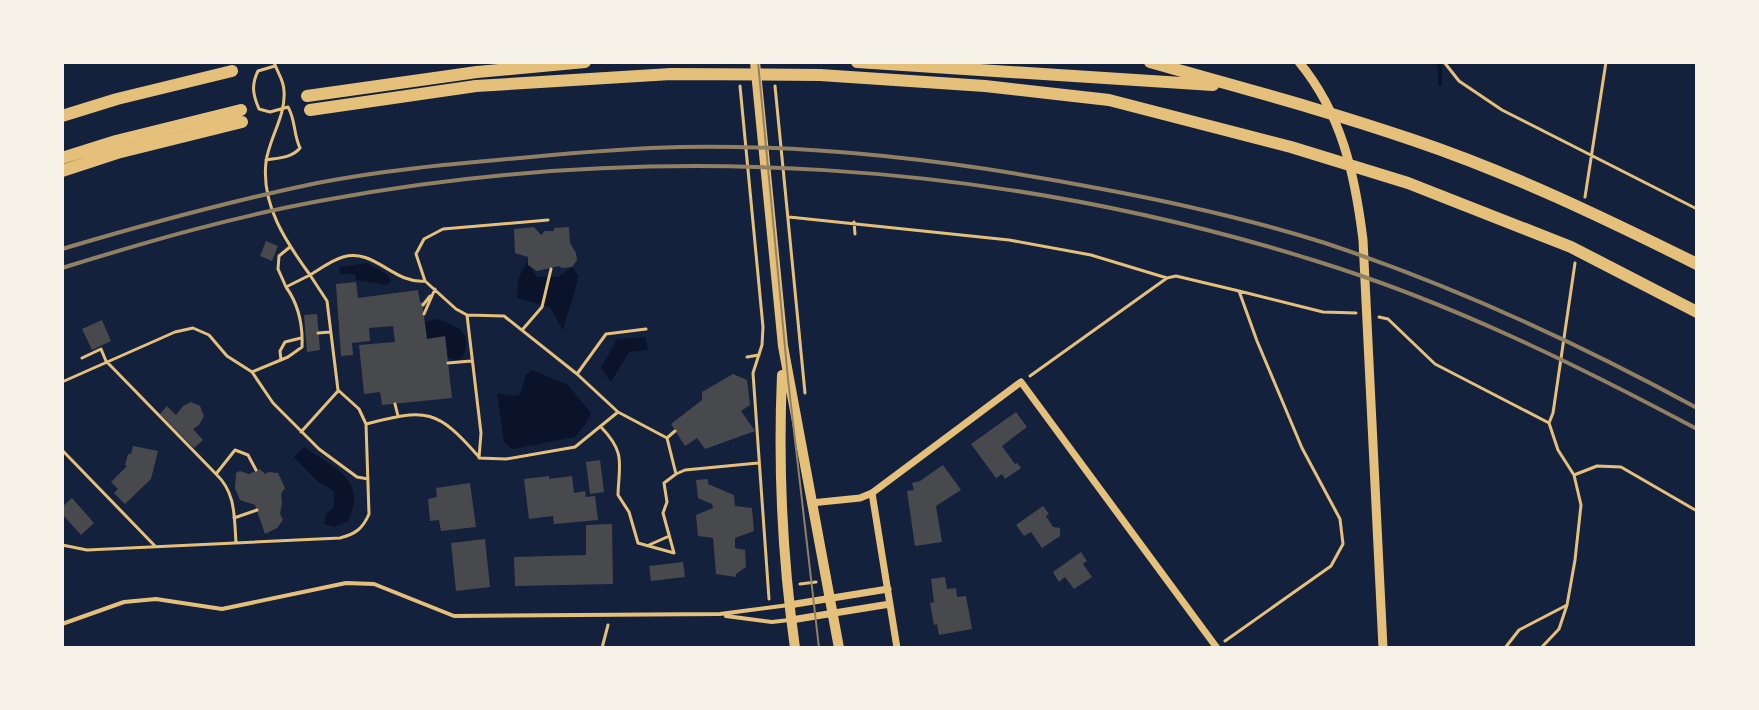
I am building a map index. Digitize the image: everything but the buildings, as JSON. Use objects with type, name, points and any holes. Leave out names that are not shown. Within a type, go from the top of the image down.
[{"type":"highway","points":[[307,96],[477,72],[585,62]]},
{"type":"highway","points":[[857,62],[1236,87]]},
{"type":"highway","points":[[1150,62],[1415,140],[1583,207],[1697,264]]},
{"type":"highway","points":[[62,116],[232,71]]},
{"type":"highway","points":[[310,110],[476,86],[671,74],[820,75],[985,86],[1109,100],[1291,147],[1408,183],[1571,247],[1697,312]]},
{"type":"highway","points":[[62,158],[116,141],[242,116],[62,171]]},
{"type":"main road","points":[[755,62],[783,346],[839,648]]},
{"type":"main road","points":[[783,346],[779,485],[795,648]]},
{"type":"street","points":[[1299,62],[1329,108],[1351,161],[1363,240],[1364,318],[1383,648]]},
{"type":"street","points":[[811,503],[860,498],[872,493],[1021,382],[1214,647]]},
{"type":"street","points":[[872,493],[897,648]]},
{"type":"street","points":[[789,605],[888,589]]},
{"type":"street","points":[[791,620],[890,604]]},
{"type":"lane","points":[[62,624],[124,602],[156,599],[222,609],[346,583],[374,584],[454,616],[720,614],[789,605]]},
{"type":"lane","points":[[720,614],[772,622],[791,620]]},
{"type":"path","points":[[1444,62],[1459,81],[1502,110],[1697,209]]},
{"type":"path","points":[[1585,200],[1606,62]]},
{"type":"path","points":[[62,545],[87,550],[340,538],[352,535],[363,527],[369,514],[366,424],[359,409],[338,390],[327,301],[290,247],[268,198],[266,160],[283,109],[283,82],[274,64],[258,71],[253,83],[255,99],[259,109],[270,112],[283,109],[288,107],[295,119],[293,134],[300,148],[296,153],[266,160]]},
{"type":"path","points":[[740,92],[763,327],[753,373],[768,588]]},
{"type":"path","points":[[776,93],[805,392]]},
{"type":"path","points":[[789,217],[1009,240],[1091,255],[1167,278]]},
{"type":"path","points":[[548,220],[443,229],[424,239],[416,254],[425,281],[467,315],[504,316],[577,374],[618,412],[667,438],[676,474]]},
{"type":"path","points":[[854,222],[855,234]]},
{"type":"path","points":[[252,372],[302,347],[297,307],[278,269],[279,256],[290,247]]},
{"type":"path","points":[[286,287],[344,256],[369,258],[409,283],[425,281]]},
{"type":"path","points":[[1541,648],[1559,629],[1567,605],[1581,513],[1579,488],[1558,450],[1549,423],[1575,263]]},
{"type":"path","points":[[523,329],[542,307],[551,269]]},
{"type":"path","points":[[1021,382],[1167,278],[1176,276],[1323,312],[1364,318]]},
{"type":"path","points":[[423,305],[435,289]]},
{"type":"path","points":[[424,314],[435,289]]},
{"type":"path","points":[[1214,647],[1331,566],[1343,544],[1340,519],[1302,448],[1239,291]]},
{"type":"path","points":[[285,299],[293,296]]},
{"type":"path","points":[[287,309],[297,307]]},
{"type":"path","points":[[467,315],[481,433],[479,458]]},
{"type":"path","points":[[1375,316],[1388,319],[1435,364],[1549,423]]},
{"type":"path","points":[[62,382],[185,328],[193,328],[209,335],[227,356],[252,372],[273,403],[301,432],[357,477],[368,479]]},
{"type":"path","points":[[577,374],[606,334],[646,329]]},
{"type":"path","points":[[318,333],[330,332]]},
{"type":"path","points":[[281,360],[280,351],[285,342],[303,336]]},
{"type":"path","points":[[82,358],[101,349],[106,361],[228,485],[236,542]]},
{"type":"path","points":[[747,357],[759,355]]},
{"type":"path","points":[[448,363],[471,361]]},
{"type":"path","points":[[301,432],[338,390]]},
{"type":"path","points":[[395,404],[398,416]]},
{"type":"path","points":[[366,424],[398,416],[429,414],[456,430],[479,458],[506,459],[575,447],[618,412]]},
{"type":"path","points":[[601,427],[616,443],[621,469],[618,495],[629,512],[638,543],[674,553],[663,513],[667,502],[664,483],[685,470],[758,463]]},
{"type":"path","points":[[667,438],[675,431]]},
{"type":"path","points":[[62,450],[155,546]]},
{"type":"path","points":[[216,474],[235,450],[248,455],[256,470]]},
{"type":"path","points":[[1574,475],[1597,466],[1621,467],[1697,511]]},
{"type":"path","points":[[234,518],[257,510]]},
{"type":"path","points":[[649,545],[668,537]]},
{"type":"path","points":[[1505,648],[1519,630],[1567,605]]},
{"type":"path","points":[[602,648],[612,615]]},
{"type":"water","points":[[527,262],[537,277],[558,277],[572,267],[578,275],[563,331],[550,307],[517,298],[518,279]]},
{"type":"water","points":[[367,263],[388,275],[391,281],[387,285],[356,280],[355,274],[340,274],[339,267]]},
{"type":"water","points":[[436,319],[451,324],[465,336],[462,359],[448,358],[445,337],[427,339],[425,322]]},
{"type":"water","points":[[645,337],[648,350],[629,352],[611,382],[601,368],[617,339]]},
{"type":"water","points":[[532,370],[568,385],[591,413],[575,437],[512,449],[504,442],[497,393],[520,394],[526,375]]},
{"type":"water","points":[[304,447],[336,468],[351,484],[354,494],[348,521],[334,527],[324,524],[326,514],[334,507],[334,491],[317,481],[294,457]]},
{"type":"waterway","points":[[1437,62],[1440,84]]},
{"type":"tram line","points":[[758,62],[788,379],[819,648]]},
{"type":"railway","points":[[62,249],[285,190],[342,178],[418,168],[680,147],[786,148],[892,157],[1050,179],[1130,194],[1242,219],[1325,243],[1515,317],[1697,408]]},
{"type":"railway","points":[[62,268],[259,214],[325,200],[449,181],[574,170],[699,166],[825,170],[949,182],[1073,201],[1196,227],[1366,277],[1511,336],[1697,429]]}]
